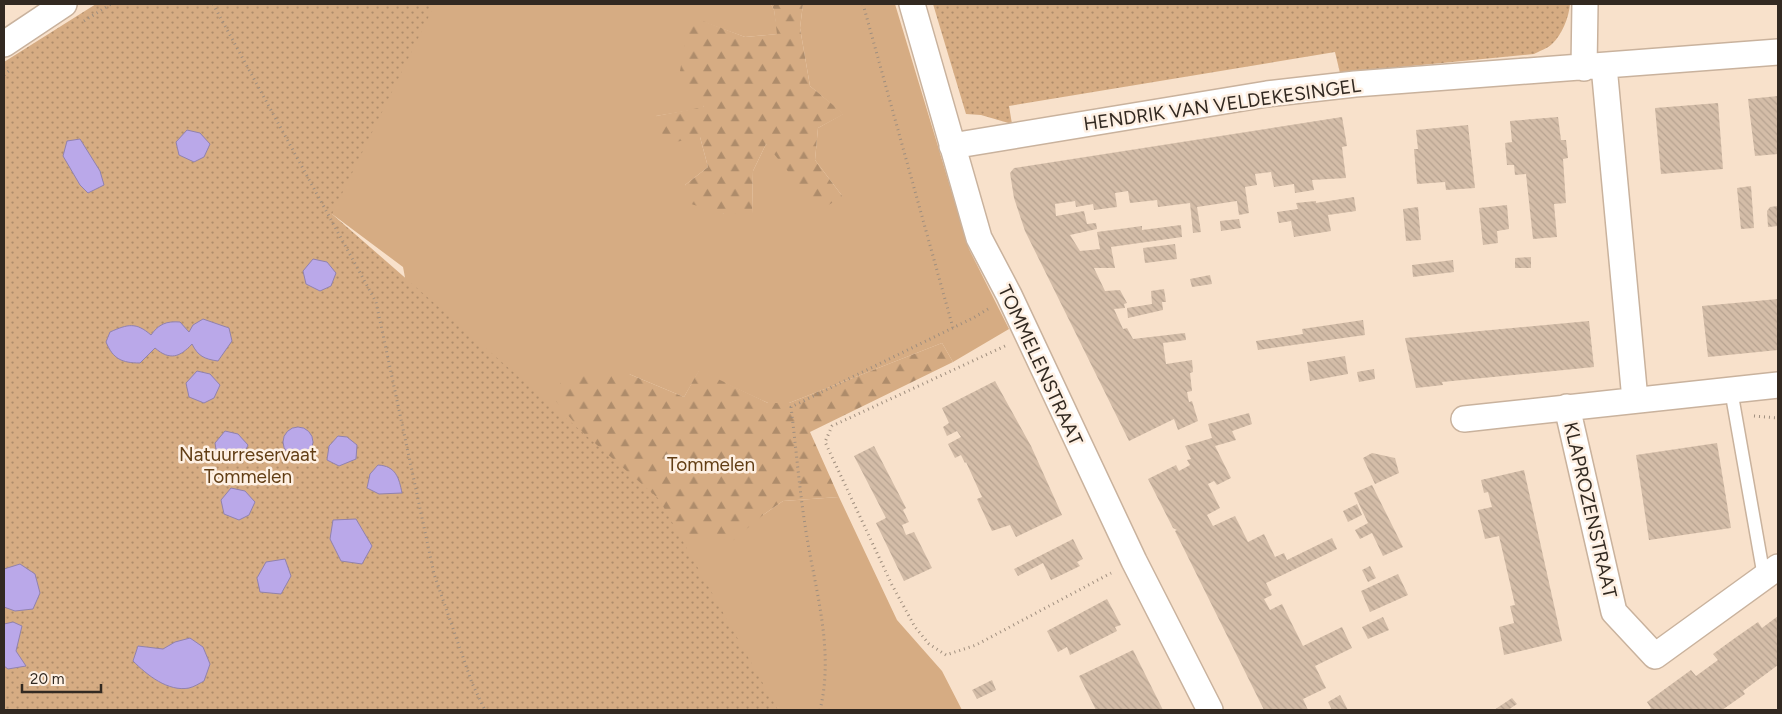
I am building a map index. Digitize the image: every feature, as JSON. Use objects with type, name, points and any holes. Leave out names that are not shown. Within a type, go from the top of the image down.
[{"type":"street","points":[[4,44],[64,4]]},
{"type":"street","name":"TOMMELENSTRAAT","points":[[912,4],[979,238],[1009,295],[1134,561],[1210,710]]},
{"type":"street","points":[[1585,4],[1635,400]]},
{"type":"street","name":"HENDRIK VAN VELDEKESINGEL","points":[[952,146],[1267,94],[1355,84],[1778,52]]},
{"type":"street","name":"KLAPROZENSTRAAT","points":[[1464,419],[1778,385]]},
{"type":"street","name":"KLAPROZENSTRAAT","points":[[1566,407],[1614,612],[1655,656],[1771,572]]},
{"type":"lane","points":[[1731,390],[1771,572]]},
{"type":"path","points":[[212,4],[376,302],[434,574],[472,683],[486,710]]},
{"type":"path","points":[[863,4],[954,328]]},
{"type":"path","points":[[820,710],[826,686],[824,632],[805,525],[791,407],[954,328],[1009,295]]},
{"type":"path","points":[[1028,336],[832,426],[825,442],[848,491],[915,627],[929,644],[946,655],[976,645],[1134,561]]},
{"type":"green space","name":"Natuurreservaat Tommelen","points":[[96,4],[435,4],[332,214],[659,499],[778,710],[4,710],[4,62]]},
{"type":"green space","points":[[241,4],[771,4],[774,10],[778,34],[745,37],[690,17],[704,108],[656,116],[700,137],[708,167],[685,185],[724,214],[752,214],[753,171],[766,144],[843,197],[815,160],[818,128],[843,114],[810,86],[800,28],[803,4],[895,4],[969,249],[1009,329],[953,362],[942,343],[789,403],[768,403],[699,371],[684,397],[629,374],[763,515],[783,501],[839,497],[897,620],[942,671],[962,710],[519,710],[458,555],[403,267],[332,214]]},
{"type":"green space","points":[[771,4],[803,4],[800,28],[810,86],[844,114],[818,128],[815,160],[843,197],[819,210],[766,144],[753,171],[752,214],[724,214],[691,204],[685,185],[708,167],[700,137],[666,144],[656,116],[704,107],[680,71],[690,16],[745,37],[777,34],[774,10]]},
{"type":"green space","points":[[933,4],[1570,4],[1567,20],[1559,36],[1550,46],[1534,54],[1340,73],[1335,52],[1009,106],[1012,124],[981,115],[966,114]]},
{"type":"green space","name":"Tommelen","points":[[942,343],[953,362],[810,432],[839,497],[783,501],[730,543],[691,535],[656,518],[555,400],[562,378],[586,372],[629,374],[684,397],[699,370],[768,403],[789,403]]},
{"type":"shaded area","points":[[187,130],[200,133],[210,144],[204,157],[194,162],[179,155],[176,142]]},
{"type":"shaded area","points":[[80,139],[100,171],[104,185],[88,193],[80,185],[63,156],[67,141]]},
{"type":"shaded area","points":[[313,259],[327,262],[336,273],[331,286],[320,291],[306,284],[303,271]]},
{"type":"shaded area","points":[[203,319],[229,328],[232,341],[218,361],[202,356],[192,344],[175,356],[165,355],[155,348],[140,363],[128,362],[115,356],[106,342],[110,332],[122,327],[136,326],[151,335],[163,324],[180,322],[189,332],[193,325]]},
{"type":"shaded area","points":[[197,371],[210,374],[220,385],[214,398],[204,403],[189,397],[186,383]]},
{"type":"shaded area","points":[[298,427],[308,432],[313,442],[308,452],[298,457],[288,452],[283,442],[288,432]]},
{"type":"shaded area","points":[[225,431],[238,434],[248,445],[242,458],[232,463],[217,456],[215,443]]},
{"type":"shaded area","points":[[338,436],[347,437],[357,445],[356,459],[339,466],[327,460],[329,446]]},
{"type":"shaded area","points":[[378,465],[393,470],[400,482],[402,493],[379,494],[367,488],[370,474]]},
{"type":"shaded area","points":[[231,488],[245,491],[255,502],[249,515],[239,520],[224,514],[221,500]]},
{"type":"shaded area","points":[[356,519],[372,546],[362,564],[341,561],[330,539],[333,520]]},
{"type":"shaded area","points":[[285,559],[291,576],[281,594],[260,592],[257,578],[266,562]]},
{"type":"shaded area","points":[[20,564],[35,574],[40,593],[33,609],[15,611],[4,607],[4,569]]},
{"type":"shaded area","points":[[13,622],[22,626],[16,651],[26,666],[8,669],[4,666],[4,624]]},
{"type":"shaded area","points":[[190,638],[203,647],[210,664],[204,681],[193,687],[181,689],[166,685],[151,677],[133,661],[138,646],[163,649],[175,642]]},
{"type":"building","points":[[1778,96],[1778,154],[1755,156],[1748,99]]},
{"type":"building","points":[[1718,103],[1723,169],[1661,174],[1655,108]]},
{"type":"building","points":[[1342,117],[1347,146],[1342,147],[1346,178],[1312,180],[1314,190],[1295,193],[1294,184],[1274,187],[1271,172],[1255,174],[1257,185],[1245,187],[1249,213],[1239,215],[1237,201],[1197,207],[1201,232],[1193,233],[1190,203],[1158,207],[1157,200],[1130,203],[1128,191],[1115,193],[1117,207],[1094,210],[1093,204],[1076,207],[1075,201],[1055,204],[1056,216],[1084,211],[1087,224],[1096,223],[1097,229],[1070,235],[1080,251],[1100,249],[1097,232],[1142,226],[1142,230],[1181,225],[1182,237],[1111,247],[1115,268],[1094,268],[1105,291],[1120,290],[1127,303],[1124,304],[1125,308],[1114,309],[1123,329],[1127,328],[1133,339],[1185,333],[1186,340],[1163,343],[1166,364],[1192,360],[1193,372],[1190,373],[1192,391],[1187,392],[1189,402],[1192,401],[1198,421],[1178,430],[1174,419],[1129,441],[1025,231],[1014,198],[1010,173],[1014,168]]},
{"type":"building","points":[[1558,117],[1561,140],[1566,140],[1568,158],[1563,159],[1566,203],[1554,204],[1557,237],[1533,239],[1526,174],[1515,175],[1514,165],[1507,165],[1505,143],[1512,142],[1510,121]]},
{"type":"building","points":[[1468,125],[1475,188],[1446,190],[1445,182],[1417,184],[1414,149],[1418,149],[1416,130]]},
{"type":"building","points":[[1751,186],[1754,228],[1741,229],[1737,188]]},
{"type":"building","points":[[1354,197],[1356,211],[1328,215],[1331,231],[1294,237],[1291,221],[1279,223],[1277,212],[1298,209],[1296,203],[1316,201],[1316,203]]},
{"type":"building","points":[[1507,205],[1509,229],[1497,231],[1498,243],[1483,245],[1479,208]]},
{"type":"building","points":[[1778,206],[1778,226],[1768,227],[1767,211],[1770,207]]},
{"type":"building","points":[[1418,207],[1421,240],[1406,241],[1403,209]]},
{"type":"building","points":[[1239,219],[1241,228],[1221,231],[1220,221]]},
{"type":"building","points":[[1175,244],[1177,259],[1145,263],[1143,248]]},
{"type":"building","points":[[1531,257],[1531,268],[1515,268],[1515,258]]},
{"type":"building","points":[[1453,260],[1454,272],[1413,277],[1412,265]]},
{"type":"building","points":[[1210,275],[1212,284],[1192,287],[1190,279]]},
{"type":"building","points":[[1164,289],[1166,302],[1162,302],[1163,310],[1128,318],[1127,308],[1152,304],[1151,291]]},
{"type":"building","points":[[1778,299],[1778,350],[1708,357],[1702,306]]},
{"type":"building","points":[[1363,320],[1365,335],[1258,350],[1256,341],[1303,334],[1302,329]]},
{"type":"building","points":[[1589,321],[1594,367],[1442,382],[1443,385],[1416,388],[1405,338]]},
{"type":"building","points":[[1345,356],[1348,374],[1310,381],[1307,362]]},
{"type":"building","points":[[1374,369],[1375,379],[1359,382],[1357,372]]},
{"type":"building","points":[[995,381],[1031,446],[1062,515],[1016,537],[1010,525],[992,531],[977,499],[982,497],[966,462],[961,455],[955,458],[948,444],[961,437],[957,431],[947,436],[943,427],[949,423],[942,408]]},
{"type":"building","points":[[1249,413],[1252,424],[1232,431],[1236,440],[1215,446],[1231,478],[1217,485],[1214,481],[1208,484],[1220,508],[1207,515],[1213,526],[1235,516],[1248,542],[1264,534],[1275,557],[1284,553],[1287,560],[1332,538],[1337,549],[1266,583],[1272,595],[1264,599],[1270,610],[1282,604],[1303,646],[1342,627],[1352,648],[1315,666],[1326,688],[1303,699],[1308,710],[1264,710],[1175,531],[1177,530],[1173,528],[1148,479],[1176,465],[1179,471],[1190,465],[1187,460],[1191,459],[1185,446],[1212,438],[1208,424]]},
{"type":"building","points":[[1717,443],[1731,528],[1649,540],[1636,455]]},
{"type":"building","points":[[874,446],[906,508],[903,510],[909,522],[902,525],[906,535],[914,532],[932,568],[904,581],[876,523],[886,518],[854,456]]},
{"type":"building","points":[[1372,453],[1395,458],[1399,473],[1375,484],[1363,458]]},
{"type":"building","points":[[1524,470],[1562,641],[1504,655],[1499,627],[1514,623],[1510,606],[1515,605],[1499,536],[1485,539],[1478,510],[1492,507],[1488,492],[1484,493],[1481,480]]},
{"type":"building","points":[[1372,485],[1403,547],[1383,556],[1372,533],[1360,539],[1355,530],[1368,523],[1354,493]]},
{"type":"building","points":[[1357,504],[1362,515],[1348,522],[1343,511]]},
{"type":"building","points":[[1073,539],[1083,559],[1077,562],[1080,566],[1051,580],[1043,563],[1018,576],[1014,569]]},
{"type":"building","points":[[1370,566],[1376,578],[1368,582],[1362,570]]},
{"type":"building","points":[[1398,574],[1408,595],[1370,612],[1361,591]]},
{"type":"building","points":[[1107,599],[1121,625],[1115,627],[1117,631],[1070,655],[1067,647],[1058,652],[1047,631]]},
{"type":"building","points":[[1778,616],[1778,665],[1743,691],[1745,694],[1722,710],[1649,710],[1651,708],[1647,702],[1691,670],[1696,676],[1718,660],[1713,654],[1758,622],[1762,628]]},
{"type":"building","points":[[1383,617],[1389,630],[1368,639],[1362,627]]},
{"type":"building","points":[[1133,650],[1163,710],[1096,710],[1079,676]]},
{"type":"building","points":[[992,680],[996,690],[977,699],[972,690]]},
{"type":"building","points":[[1340,695],[1348,710],[1332,710],[1328,702]]},
{"type":"building","points":[[1512,698],[1517,704],[1508,710],[1494,710]]}]
